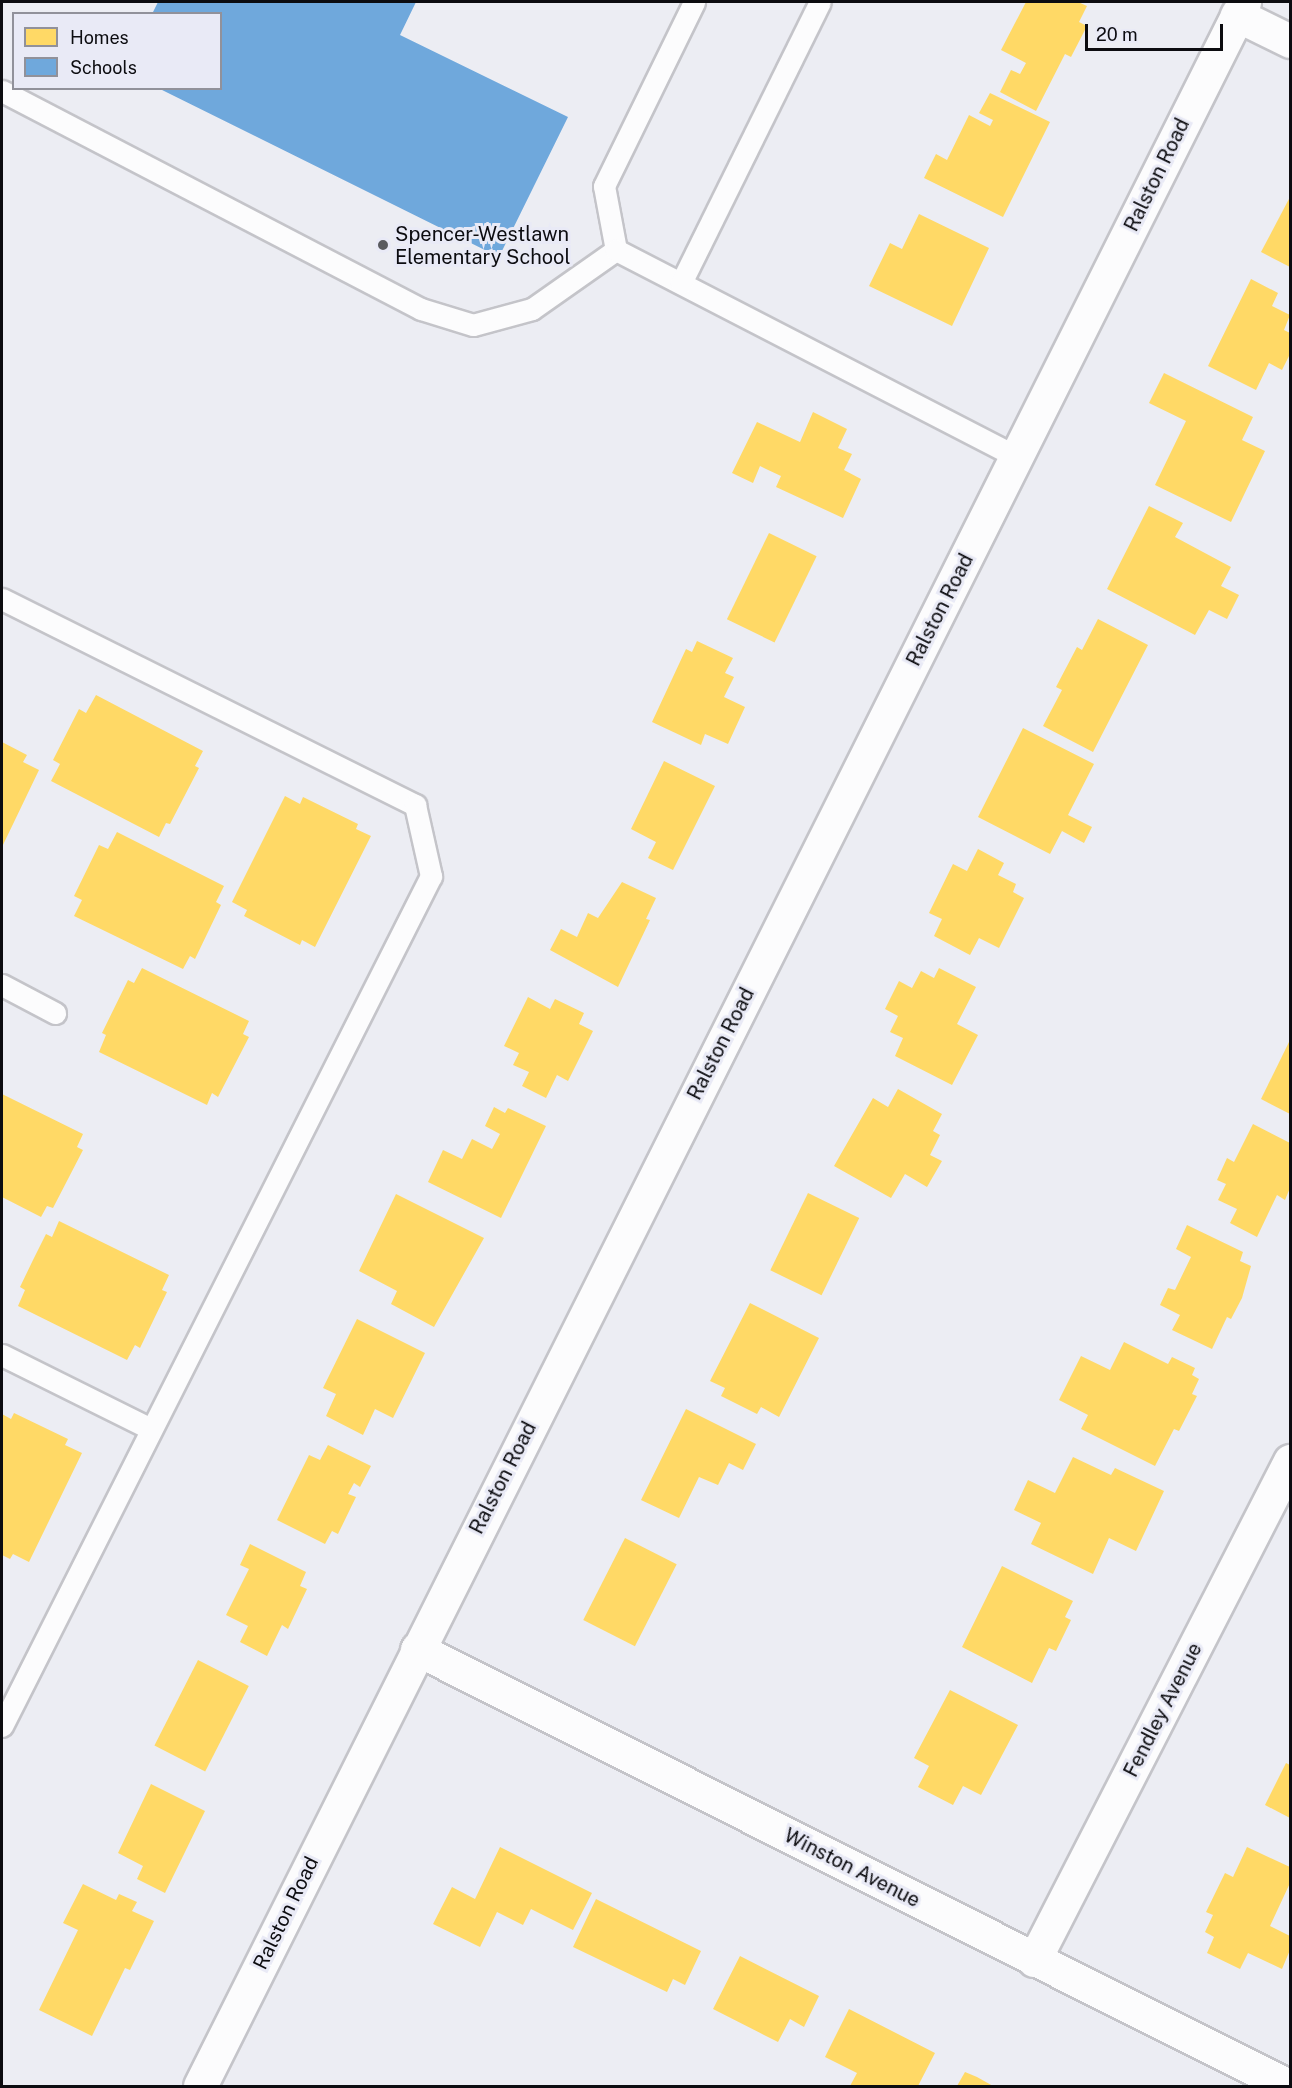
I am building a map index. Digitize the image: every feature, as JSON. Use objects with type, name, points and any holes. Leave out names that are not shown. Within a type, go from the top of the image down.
[{"type":"street","points":[[1240,8],[1290,41]]},
{"type":"street","name":"Ralston Road","points":[[200,2086],[417,1648],[1017,457],[1240,8]]},
{"type":"street","name":"Fendley Avenue","points":[[1034,1960],[1290,1461]]},
{"type":"street","name":"Winston Avenue","points":[[417,1648],[1288,2086]]},
{"type":"lane","points":[[616,250],[604,186],[694,2]]},
{"type":"lane","points":[[681,283],[820,2]]},
{"type":"lane","points":[[2,91],[421,309],[473,325],[532,309],[616,250]]},
{"type":"lane","points":[[616,250],[1017,457]]},
{"type":"lane","points":[[2,599],[416,805],[430,876],[2,1726]]},
{"type":"lane","points":[[2,985],[55,1013]]},
{"type":"lane","points":[[2,1355],[151,1429]]},
{"type":"building: Homes","points":[[1026,2],[1078,2],[1087,6],[1079,22],[1087,26],[1071,57],[1065,54],[1036,111],[1000,92],[1011,70],[1020,74],[1026,63],[1001,50]]},
{"type":"building: Homes","points":[[990,93],[1050,122],[1003,217],[924,178],[936,154],[947,160],[969,115],[990,126],[993,120],[979,113]]},
{"type":"building: Homes","points":[[1290,197],[1290,267],[1261,252]]},
{"type":"building: Homes","points":[[919,214],[989,248],[952,326],[869,286],[890,243],[902,249]]},
{"type":"building: Homes","points":[[1251,279],[1278,293],[1272,306],[1290,315],[1284,330],[1290,333],[1290,354],[1282,370],[1269,363],[1256,390],[1208,366]]},
{"type":"building: Homes","points":[[1164,373],[1253,417],[1242,440],[1265,451],[1231,522],[1155,485],[1186,421],[1149,403]]},
{"type":"building: Homes","points":[[813,412],[847,429],[838,448],[852,454],[844,470],[861,479],[843,518],[776,487],[781,476],[760,466],[753,483],[732,473],[757,422],[800,442]]},
{"type":"building: Homes","points":[[1149,506],[1183,523],[1175,537],[1231,567],[1221,586],[1239,595],[1227,619],[1209,610],[1195,635],[1107,589]]},
{"type":"building: Homes","points":[[769,533],[817,556],[775,643],[727,619]]},
{"type":"building: Homes","points":[[1098,619],[1148,645],[1093,752],[1043,726],[1062,690],[1056,687],[1077,647],[1082,650]]},
{"type":"building: Homes","points":[[697,641],[733,658],[725,673],[734,677],[724,697],[745,707],[728,744],[705,734],[701,745],[652,722],[686,649],[692,652]]},
{"type":"building: Homes","points":[[96,695],[203,751],[195,766],[199,768],[170,824],[166,823],[159,837],[51,781],[60,764],[53,760],[79,709],[86,713]]},
{"type":"building: Homes","points":[[1023,728],[1094,764],[1068,815],[1092,827],[1084,843],[1062,831],[1050,854],[978,817]]},
{"type":"building: Homes","points":[[2,742],[27,755],[23,762],[39,770],[2,847]]},
{"type":"building: Homes","points":[[664,761],[715,786],[673,870],[648,858],[656,842],[631,829]]},
{"type":"building: Homes","points":[[285,796],[300,804],[303,797],[358,824],[356,829],[371,836],[315,947],[302,940],[300,945],[244,916],[247,910],[232,902]]},
{"type":"building: Homes","points":[[117,832],[224,886],[216,902],[221,905],[195,959],[190,956],[183,969],[74,916],[82,900],[74,896],[99,845],[108,849]]},
{"type":"building: Homes","points":[[978,849],[1004,863],[998,875],[1016,884],[1013,892],[1024,898],[999,948],[979,938],[970,955],[934,936],[942,919],[929,913],[953,864],[967,871]]},
{"type":"building: Homes","points":[[622,882],[656,898],[646,919],[650,920],[618,987],[550,950],[561,929],[577,937],[588,913],[598,918]]},
{"type":"building: Homes","points":[[142,968],[249,1021],[243,1034],[249,1037],[218,1097],[212,1093],[207,1105],[99,1052],[106,1035],[102,1033],[128,980],[134,983]]},
{"type":"building: Homes","points":[[939,968],[976,987],[957,1024],[978,1035],[952,1085],[895,1056],[903,1038],[890,1032],[898,1016],[885,1009],[899,981],[912,988],[921,971],[934,978]]},
{"type":"building: Homes","points":[[528,997],[550,1009],[555,999],[584,1013],[579,1024],[593,1031],[568,1081],[557,1075],[546,1098],[522,1086],[529,1072],[513,1065],[519,1053],[504,1046]]},
{"type":"building: Homes","points":[[1290,1040],[1290,1114],[1261,1099]]},
{"type":"building: Homes","points":[[898,1089],[942,1114],[933,1131],[940,1135],[930,1155],[942,1161],[927,1187],[905,1174],[891,1198],[834,1166],[873,1098],[888,1107]]},
{"type":"building: Homes","points":[[2,1094],[83,1134],[77,1147],[83,1150],[53,1208],[47,1206],[41,1217],[2,1197]]},
{"type":"building: Homes","points":[[494,1107],[505,1113],[508,1108],[546,1126],[501,1218],[428,1182],[443,1150],[462,1159],[472,1139],[492,1149],[500,1134],[485,1126]]},
{"type":"building: Homes","points":[[1253,1124],[1290,1143],[1290,1188],[1285,1200],[1277,1195],[1257,1237],[1230,1223],[1237,1209],[1218,1200],[1226,1184],[1217,1180],[1227,1158],[1234,1162]]},
{"type":"building: Homes","points":[[808,1193],[859,1218],[822,1295],[770,1270]]},
{"type":"building: Homes","points":[[396,1194],[484,1238],[434,1327],[391,1304],[397,1291],[359,1271]]},
{"type":"building: Homes","points":[[59,1221],[169,1275],[162,1290],[167,1292],[140,1348],[135,1345],[127,1360],[18,1306],[25,1290],[20,1287],[33,1260],[46,1234],[52,1237]]},
{"type":"building: Homes","points":[[1187,1225],[1243,1252],[1240,1261],[1251,1266],[1242,1298],[1231,1319],[1227,1317],[1212,1349],[1172,1330],[1180,1315],[1160,1305],[1168,1288],[1175,1290],[1191,1257],[1176,1249]]},
{"type":"building: Homes","points":[[750,1303],[819,1338],[779,1417],[761,1407],[757,1414],[721,1396],[725,1388],[710,1381]]},
{"type":"building: Homes","points":[[357,1319],[425,1353],[393,1418],[375,1409],[363,1435],[326,1416],[336,1394],[323,1388]]},
{"type":"building: Homes","points":[[1124,1342],[1168,1364],[1172,1357],[1195,1368],[1192,1375],[1199,1379],[1192,1394],[1197,1396],[1179,1431],[1174,1429],[1155,1466],[1081,1429],[1088,1415],[1059,1400],[1081,1356],[1110,1370]]},
{"type":"building: Homes","points":[[686,1409],[756,1444],[743,1470],[729,1463],[718,1485],[699,1477],[679,1518],[641,1500]]},
{"type":"building: Homes","points":[[14,1413],[68,1439],[65,1445],[82,1453],[29,1562],[13,1554],[10,1559],[2,1555],[2,1414],[11,1419]]},
{"type":"building: Homes","points":[[328,1445],[371,1466],[360,1487],[354,1483],[348,1494],[356,1497],[338,1534],[332,1531],[325,1544],[277,1520],[309,1455],[320,1460]]},
{"type":"building: Homes","points":[[1073,1457],[1111,1475],[1115,1468],[1164,1491],[1136,1551],[1109,1538],[1093,1574],[1031,1544],[1041,1523],[1014,1510],[1028,1480],[1055,1493]]},
{"type":"building: Homes","points":[[625,1538],[677,1564],[635,1646],[583,1620]]},
{"type":"building: Homes","points":[[250,1544],[306,1572],[300,1586],[307,1589],[288,1629],[282,1625],[267,1656],[240,1642],[248,1626],[226,1615],[249,1569],[240,1565]]},
{"type":"building: Homes","points":[[1002,1566],[1073,1601],[1065,1617],[1071,1620],[1056,1651],[1049,1648],[1032,1683],[962,1647]]},
{"type":"building: Homes","points":[[198,1660],[249,1686],[205,1771],[154,1746]]},
{"type":"building: Homes","points":[[950,1690],[1018,1725],[981,1795],[963,1786],[953,1805],[918,1787],[929,1766],[914,1758]]},
{"type":"building: Homes","points":[[1286,1763],[1290,1765],[1290,1818],[1265,1805]]},
{"type":"building: Homes","points":[[151,1784],[205,1811],[165,1893],[137,1879],[143,1866],[118,1853]]},
{"type":"building: Homes","points":[[500,1847],[592,1893],[573,1930],[531,1909],[523,1925],[497,1912],[480,1947],[433,1924],[452,1887],[475,1899]]},
{"type":"building: Homes","points":[[1247,1847],[1290,1867],[1290,1883],[1270,1926],[1290,1936],[1290,1950],[1282,1969],[1248,1953],[1240,1969],[1207,1953],[1214,1937],[1205,1932],[1213,1915],[1206,1912],[1225,1873],[1233,1877]]},
{"type":"building: Homes","points":[[83,1884],[116,1900],[119,1894],[137,1902],[132,1911],[154,1921],[130,1970],[125,1968],[92,2036],[39,2010],[78,1930],[63,1923]]},
{"type":"building: Homes","points":[[596,1899],[701,1951],[685,1985],[673,1979],[667,1992],[573,1947]]},
{"type":"building: Homes","points":[[740,1956],[819,1996],[804,2027],[790,2019],[778,2042],[713,2009]]},
{"type":"building: Homes","points":[[849,2009],[935,2053],[918,2086],[850,2086],[857,2073],[825,2057]]},
{"type":"building: Homes","points":[[965,2072],[977,2077],[993,2086],[957,2086]]},
{"type":"building: Schools","points":[[158,2],[416,2],[400,35],[568,117],[499,257],[162,90],[222,90],[222,12],[153,12]]},
{"type":"place","name":"Spencer-Westlawn Elementary School","points":[[383,245]]}]
